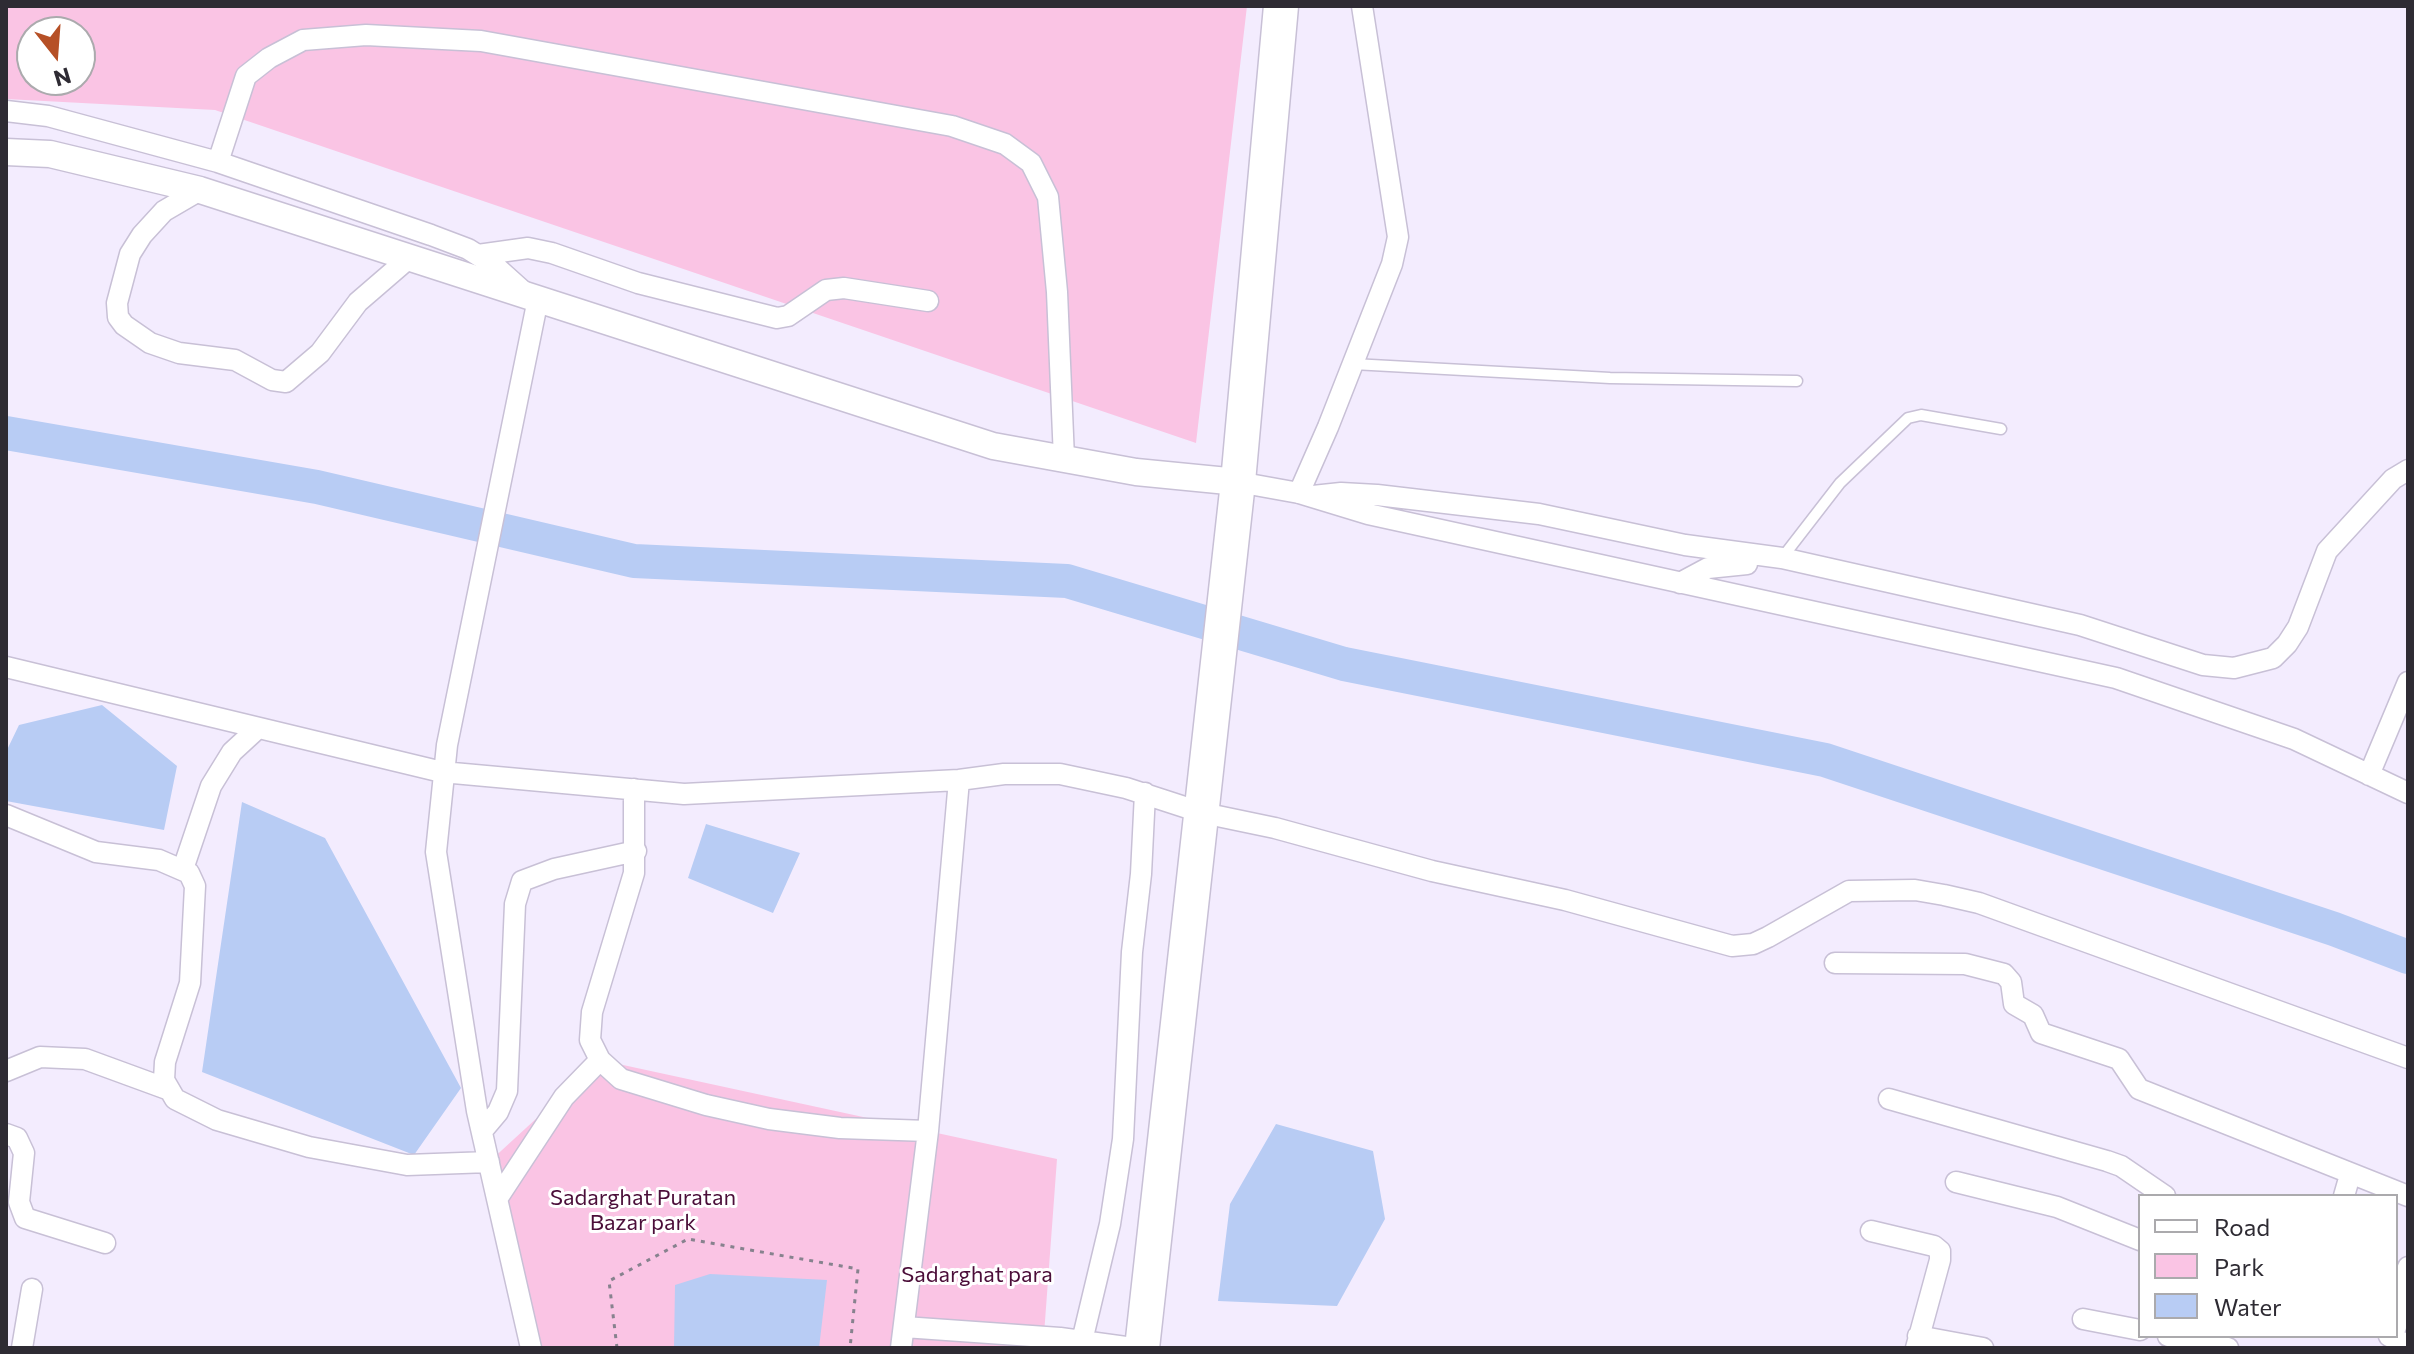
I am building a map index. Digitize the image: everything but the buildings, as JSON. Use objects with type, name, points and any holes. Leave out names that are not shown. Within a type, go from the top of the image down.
[{"type":"highway","points":[[1142,1348],[1209,758],[1281,6]]},
{"type":"street","points":[[1306,494],[1398,237],[1362,6]]},
{"type":"street","points":[[218,162],[246,76],[269,58],[303,40],[366,35],[481,41],[952,126],[1005,144],[1031,163],[1048,197],[1057,292],[1064,459]]},
{"type":"street","points":[[6,111],[48,116],[218,162],[431,235],[478,255],[533,298]]},
{"type":"street","points":[[6,152],[50,154],[200,190],[993,446],[1236,494],[1377,495],[1539,514],[1685,545],[1788,559],[2080,625],[2203,665],[2234,668],[2273,658],[2298,627],[2327,551],[2393,479],[2408,470]]},
{"type":"street","points":[[200,190],[164,211],[142,235],[123,273],[117,303],[118,317],[124,325],[150,343],[179,353],[235,360],[272,380],[286,382],[320,353],[358,302],[409,258]]},
{"type":"street","points":[[478,255],[528,248],[638,283],[777,318],[788,316],[826,290],[844,288],[928,301]]},
{"type":"street","points":[[531,1348],[482,1131],[446,930],[436,852],[442,772],[533,298]]},
{"type":"street","points":[[1306,494],[1368,514],[2116,678],[2294,739],[2408,793]]},
{"type":"street","points":[[1680,583],[1721,564],[1775,565],[1788,559]]},
{"type":"street","points":[[6,667],[442,772],[684,794],[959,780],[1004,774],[1060,774],[1145,793],[1203,813],[1565,900],[1732,946],[1753,944],[1768,937],[1849,891],[1915,890],[1979,903],[2408,1058]]},
{"type":"street","points":[[2369,775],[2408,682]]},
{"type":"street","points":[[183,869],[211,786],[232,752],[257,729]]},
{"type":"street","points":[[901,1348],[928,1131],[959,780]]},
{"type":"street","points":[[634,789],[634,873],[592,1012],[590,1040],[600,1060],[621,1079],[744,1113],[840,1128],[928,1131]]},
{"type":"street","points":[[1092,1344],[1123,1139],[1132,952],[1141,874],[1145,793]]},
{"type":"street","points":[[6,815],[96,852],[159,860],[183,869],[195,886],[190,983],[165,1062],[167,1089]]},
{"type":"street","points":[[482,1131],[498,1112],[507,1091],[515,904],[522,881],[554,869],[636,851]]},
{"type":"street","points":[[1835,963],[1965,964],[2004,974],[2011,982],[2014,1004],[2033,1015],[2041,1033],[2119,1059],[2139,1089],[2408,1196]]},
{"type":"street","points":[[6,1071],[40,1057],[85,1059],[167,1089],[191,1109],[217,1120],[309,1147],[407,1165],[489,1162]]},
{"type":"street","points":[[497,1199],[564,1097],[600,1060]]},
{"type":"street","points":[[1889,1099],[2107,1161],[2121,1166],[2162,1194]]},
{"type":"street","points":[[6,1134],[17,1138],[24,1153],[19,1202],[25,1218],[105,1243]]},
{"type":"street","points":[[2345,1194],[2350,1175]]},
{"type":"street","points":[[1956,1182],[2057,1207],[2138,1239]]},
{"type":"street","points":[[1871,1231],[1934,1246],[1940,1251],[1917,1342],[1983,1348]]},
{"type":"street","points":[[2398,1325],[2408,1267]]},
{"type":"street","points":[[22,1348],[32,1289]]},
{"type":"street","points":[[2083,1319],[2138,1330]]},
{"type":"street","points":[[904,1327],[1133,1348]]},
{"type":"street","points":[[2178,1338],[2231,1348]]},
{"type":"lane","points":[[1353,364],[1610,378],[1797,381]]},
{"type":"lane","points":[[1788,559],[1840,483],[1908,418],[1921,415],[2001,429]]},
{"type":"path","points":[[617,1348],[609,1281],[688,1239],[858,1269],[850,1348]]},
{"type":"green space","points":[[6,6],[1247,6],[1196,443],[215,110],[6,99]]},
{"type":"green space","name":"Sadarghat Puratan Bazar park","points":[[600,1060],[1057,1159],[1043,1348],[534,1348],[489,1162]]},
{"type":"water","points":[[102,705],[177,766],[164,830],[6,801],[6,752],[19,725]]},
{"type":"water","points":[[242,802],[325,838],[461,1088],[414,1155],[202,1072]]},
{"type":"water","points":[[706,824],[800,853],[773,913],[688,878]]},
{"type":"water","points":[[1276,1124],[1373,1151],[1385,1219],[1337,1306],[1218,1301],[1230,1204]]},
{"type":"water","points":[[710,1274],[827,1280],[819,1348],[674,1348],[675,1285]]},
{"type":"waterway","points":[[6,433],[317,487],[634,561],[1067,581],[1344,664],[1825,760],[2334,929],[2408,957]]},
{"type":"park label","name":"Sadarghat para","points":[[977,1275]]}]
